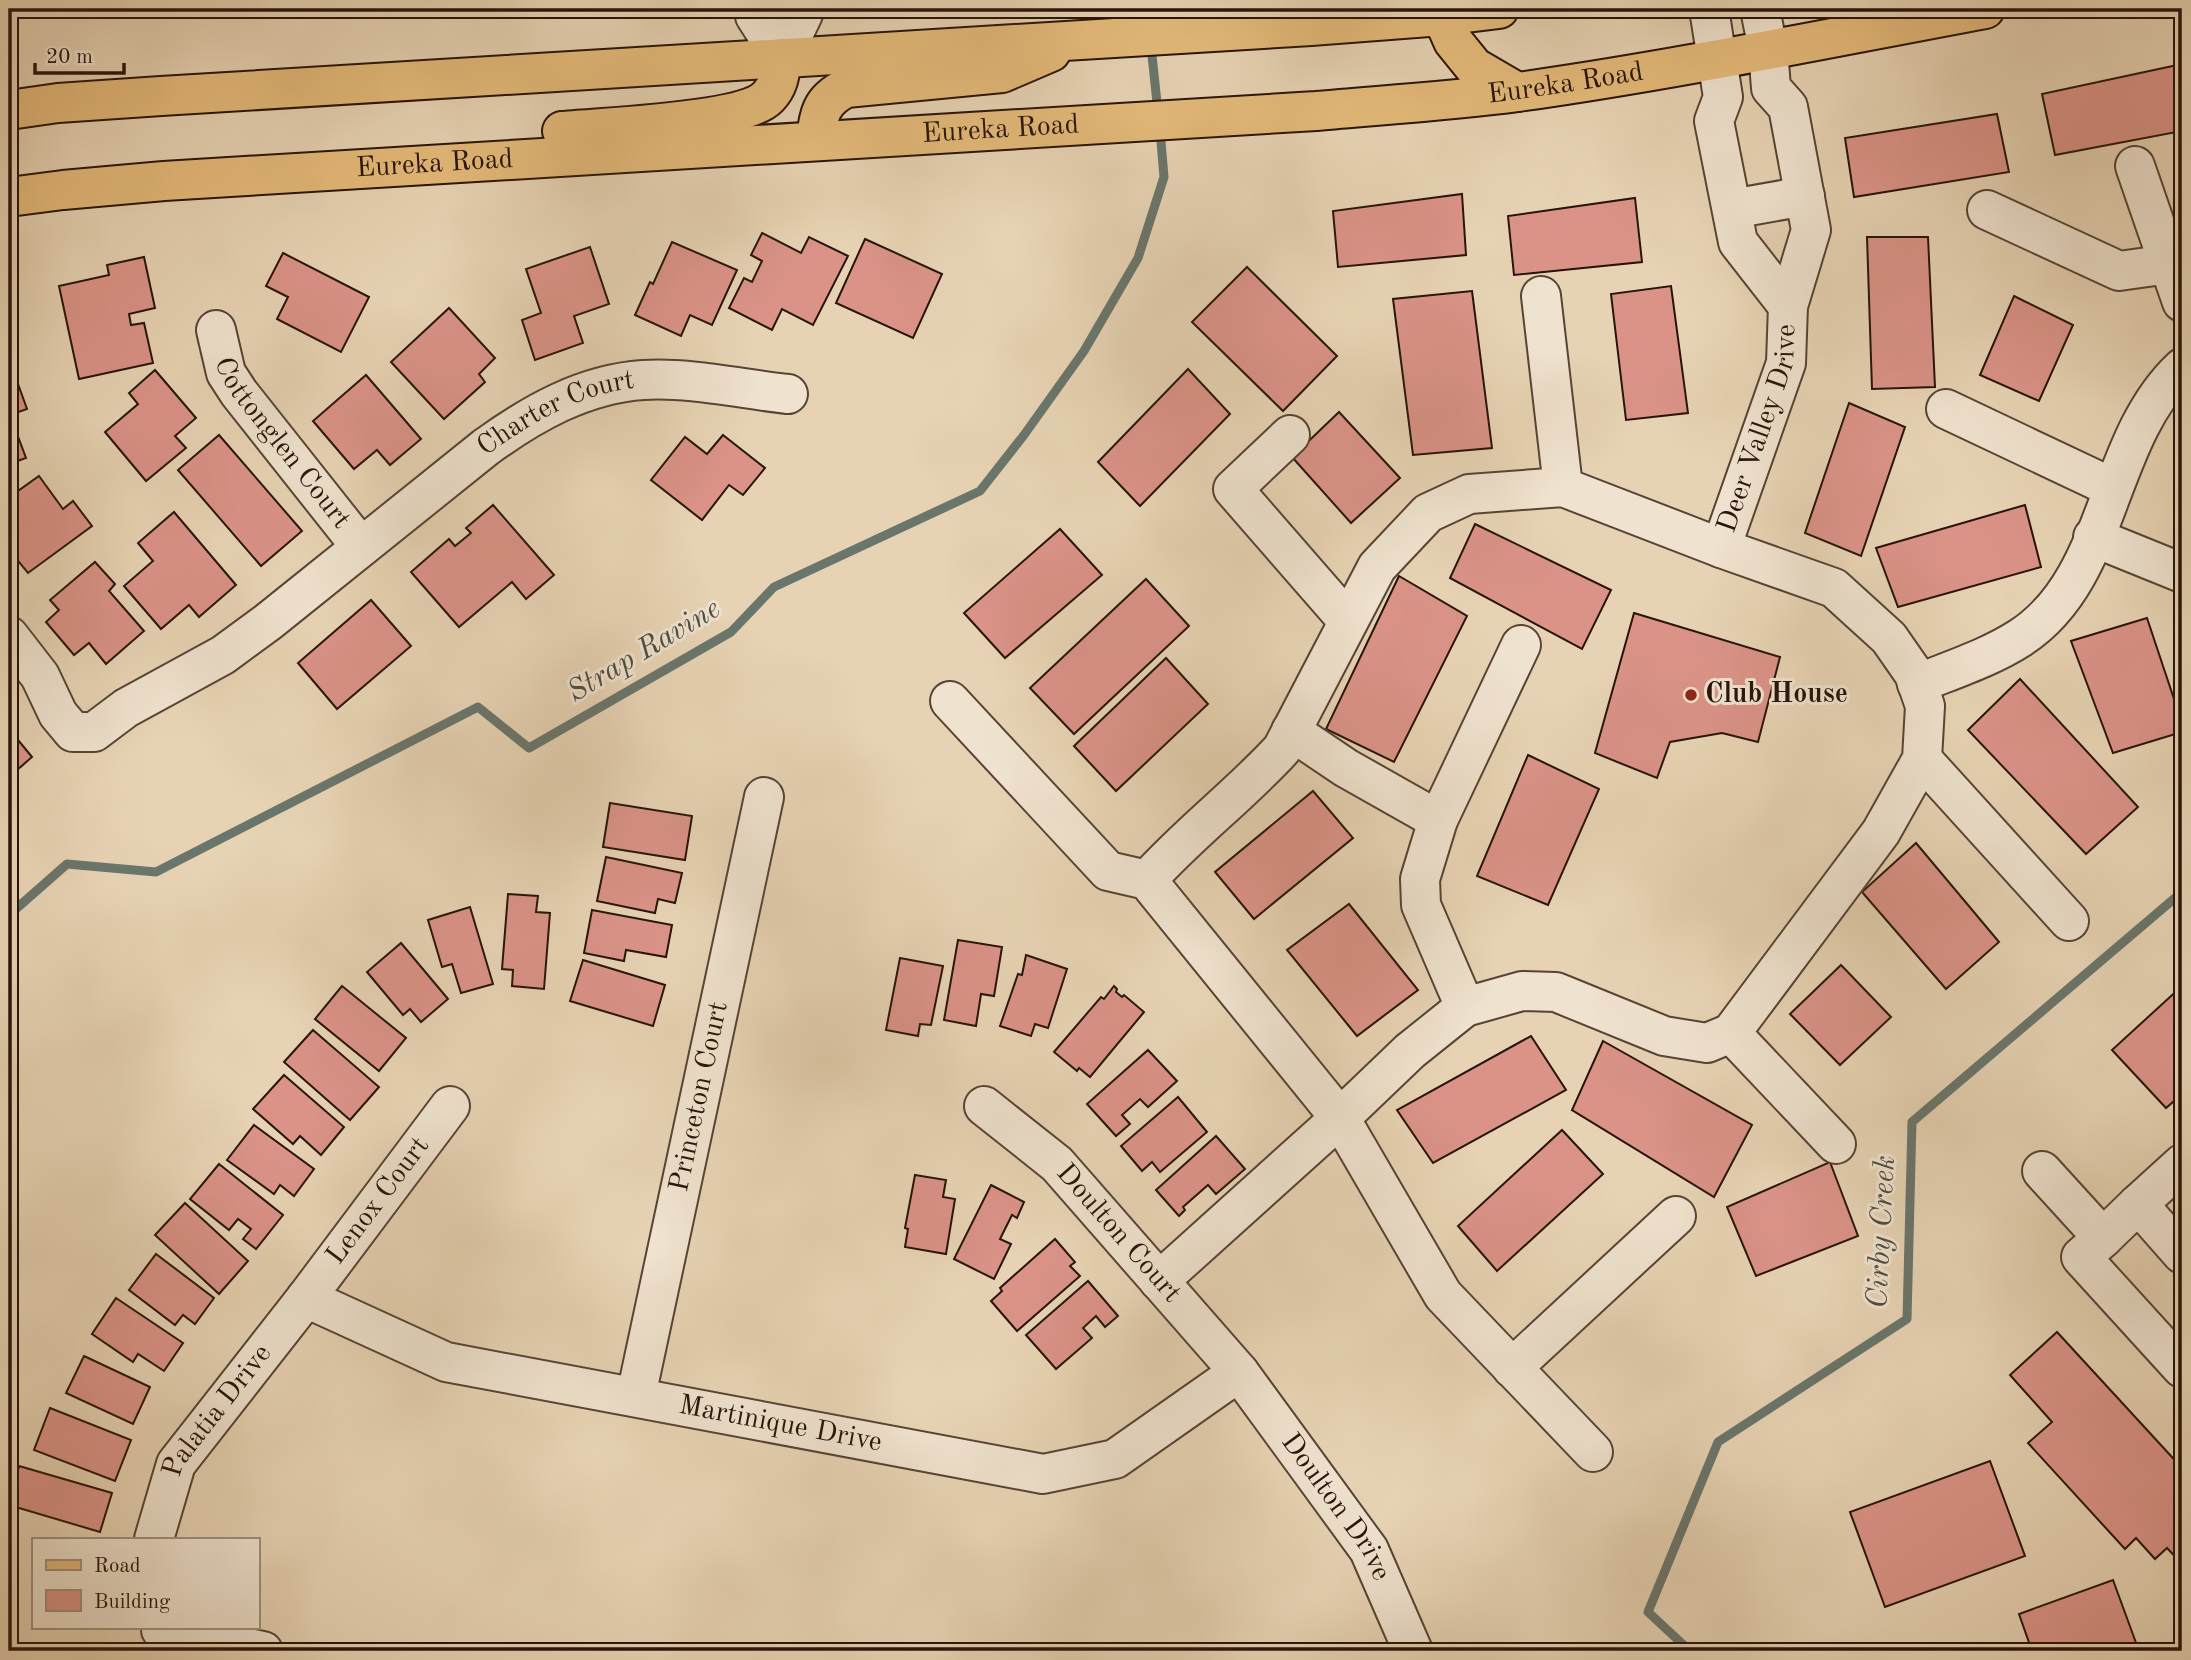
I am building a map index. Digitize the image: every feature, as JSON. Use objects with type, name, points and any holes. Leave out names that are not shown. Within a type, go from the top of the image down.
[{"type":"main road","points":[[9,110],[148,96],[1238,31],[1499,9]]},
{"type":"main road","name":"Eureka Road","points":[[9,197],[164,181],[1240,115],[1455,99],[1517,92],[1985,9]]},
{"type":"main road","points":[[1441,12],[1453,41],[1474,67],[1517,92]]},
{"type":"main road","points":[[817,141],[818,118],[828,101],[846,88],[1002,73],[1095,39]]},
{"type":"main road","points":[[482,162],[553,132],[740,113],[766,100],[778,84],[782,58]]},
{"type":"street","points":[[754,9],[755,16],[782,58]]},
{"type":"street","points":[[782,58],[803,9]]},
{"type":"street","name":"Deer Valley Drive","points":[[1709,9],[1723,97],[1714,121],[1738,242],[1788,306]]},
{"type":"street","name":"Deer Valley Drive","points":[[1721,548],[1786,363],[1788,306],[1811,230],[1788,107],[1771,88],[1768,49],[1760,9]]},
{"type":"street","points":[[2134,166],[2182,302]]},
{"type":"street","points":[[1732,209],[1805,196]]},
{"type":"street","points":[[1987,210],[2119,271],[2169,264]]},
{"type":"street","points":[[1541,296],[1563,487]]},
{"type":"street","name":"Cottonglen Court","points":[[216,330],[226,373],[239,393],[361,547]]},
{"type":"street","points":[[1917,684],[2020,638],[2046,616],[2075,581],[2142,419],[2182,368]]},
{"type":"street","name":"Charter Court","points":[[9,636],[40,676],[58,714],[73,732],[94,732],[126,708],[223,655],[520,422],[563,400],[605,386],[643,380],[687,382],[788,394]]},
{"type":"street","points":[[1946,409],[2113,488]]},
{"type":"street","points":[[1290,435],[1233,489],[1348,621]]},
{"type":"street","points":[[1147,880],[1282,749],[1377,567],[1428,513],[1469,494],[1563,487],[1834,589],[1889,638],[1914,674],[1925,706],[1923,759],[1881,832],[1731,1033],[1707,1043],[1664,1036],[1556,992],[1522,991],[1465,1007],[1410,1051],[1340,1118],[1158,1281]]},
{"type":"street","points":[[2093,537],[2182,573]]},
{"type":"street","points":[[1465,1007],[1421,905],[1420,879],[1438,820],[1521,645]]},
{"type":"street","points":[[950,701],[1108,871],[1147,880],[1340,1118],[1444,1295],[1593,1452]]},
{"type":"street","points":[[1290,731],[1346,768],[1438,820]]},
{"type":"street","points":[[1923,759],[2069,921]]},
{"type":"street","name":"Princeton Court","points":[[636,1396],[764,797]]},
{"type":"street","points":[[1731,1033],[1836,1144]]},
{"type":"street","name":"Lenox Court","points":[[306,1298],[450,1106]]},
{"type":"street","name":"Doulton Court","points":[[984,1106],[1057,1164],[1239,1372]]},
{"type":"street","points":[[2182,1164],[2081,1257],[2182,1368]]},
{"type":"street","points":[[2042,1171],[2103,1238]]},
{"type":"street","points":[[2138,1204],[2182,1254]]},
{"type":"street","points":[[1512,1368],[1676,1216]]},
{"type":"street","name":"Martinique Drive","points":[[306,1298],[446,1362],[1044,1474],[1115,1460],[1239,1372]]},
{"type":"street","name":"Palatia Drive","points":[[154,1538],[176,1464],[306,1298]]},
{"type":"street","name":"Doulton Drive","points":[[1239,1372],[1369,1550],[1413,1651]]},
{"type":"street","points":[[160,1628],[263,1651]]},
{"type":"building","points":[[2182,64],[2182,131],[2055,155],[2042,94]]},
{"type":"building","points":[[1997,114],[2009,172],[1854,197],[1845,138]]},
{"type":"building","points":[[1462,194],[1466,255],[1338,267],[1333,211]]},
{"type":"building","points":[[1635,198],[1642,262],[1514,275],[1508,216]]},
{"type":"building","points":[[762,233],[801,253],[809,237],[848,256],[813,325],[782,309],[772,330],[729,308],[744,278],[752,282],[762,261],[751,255]]},
{"type":"building","points":[[1867,237],[1928,237],[1935,387],[1872,389]]},
{"type":"building","points":[[865,239],[942,274],[913,338],[836,303]]},
{"type":"building","points":[[672,242],[737,270],[712,325],[690,315],[681,336],[635,315]]},
{"type":"building","points":[[590,247],[609,304],[574,316],[583,343],[535,360],[522,320],[541,313],[526,269]]},
{"type":"building","points":[[283,253],[369,297],[341,352],[277,319],[288,297],[266,286]]},
{"type":"building","points":[[144,257],[155,308],[129,314],[131,325],[144,323],[153,363],[79,379],[59,286],[109,275],[107,265]]},
{"type":"building","points":[[1247,267],[1337,356],[1283,411],[1192,322]]},
{"type":"building","points":[[1671,286],[1688,413],[1626,420],[1611,294]]},
{"type":"building","points":[[1472,291],[1492,448],[1413,455],[1393,299]]},
{"type":"building","points":[[2014,296],[2073,325],[2039,401],[1980,375]]},
{"type":"building","points":[[449,308],[495,358],[479,374],[485,382],[444,419],[391,362]]},
{"type":"building","points":[[1188,369],[1230,414],[1140,506],[1098,462]]},
{"type":"building","points":[[13,370],[27,409],[10,415],[26,458],[9,464],[9,371]]},
{"type":"building","points":[[155,370],[196,418],[175,436],[186,448],[146,481],[105,432],[138,404],[129,393]]},
{"type":"building","points":[[366,375],[421,439],[390,465],[377,450],[354,469],[313,421]]},
{"type":"building","points":[[1849,403],[1905,427],[1861,556],[1805,533]]},
{"type":"building","points":[[1339,412],[1400,478],[1351,523],[1292,457]]},
{"type":"building","points":[[2182,434],[2182,457],[2175,436]]},
{"type":"building","points":[[219,435],[302,531],[261,566],[178,470]]},
{"type":"building","points":[[723,435],[765,468],[743,495],[729,485],[702,520],[651,480],[685,437],[707,454]]},
{"type":"building","points":[[39,476],[63,509],[73,501],[92,526],[28,573],[9,550],[9,485],[15,493]]},
{"type":"building","points":[[493,505],[554,575],[526,599],[512,582],[459,627],[411,572],[449,539],[455,546],[471,533],[466,528]]},
{"type":"building","points":[[2025,505],[2041,567],[1898,607],[1876,548]]},
{"type":"building","points":[[174,512],[236,585],[199,617],[189,605],[161,629],[124,586],[153,561],[138,543]]},
{"type":"building","points":[[1475,524],[1611,590],[1582,649],[1450,578]]},
{"type":"building","points":[[1060,529],[1102,575],[1005,658],[964,613]]},
{"type":"building","points":[[95,562],[115,584],[109,591],[144,631],[106,664],[89,643],[74,655],[46,622],[59,610],[50,600]]},
{"type":"building","points":[[1399,576],[1467,616],[1394,762],[1326,729]]},
{"type":"building","points":[[1146,579],[1189,626],[1074,734],[1030,688]]},
{"type":"building","points":[[371,600],[411,646],[337,709],[298,663]]},
{"type":"building","name":"Club House","points":[[1634,613],[1780,657],[1758,742],[1722,733],[1670,742],[1657,778],[1595,753]]},
{"type":"building","points":[[2147,618],[2182,723],[2182,732],[2113,753],[2071,641]]},
{"type":"building","points":[[1166,658],[1208,704],[1116,791],[1074,746]]},
{"type":"building","points":[[2020,679],[2138,807],[2086,854],[1968,730]]},
{"type":"building","points":[[9,729],[32,757],[9,777]]},
{"type":"building","points":[[1528,755],[1599,789],[1548,905],[1477,876]]},
{"type":"building","points":[[1313,791],[1353,838],[1254,919],[1215,872]]},
{"type":"building","points":[[610,803],[692,816],[685,860],[603,847]]},
{"type":"building","points":[[1916,843],[1999,942],[1946,989],[1862,892]]},
{"type":"building","points":[[606,857],[682,873],[675,903],[658,899],[655,913],[597,901]]},
{"type":"building","points":[[508,894],[538,896],[536,912],[550,913],[544,989],[512,986],[513,970],[502,969]]},
{"type":"building","points":[[1349,904],[1418,990],[1357,1036],[1287,950]]},
{"type":"building","points":[[470,907],[493,984],[461,993],[452,964],[442,967],[428,920]]},
{"type":"building","points":[[592,910],[672,925],[666,957],[626,950],[624,961],[584,953]]},
{"type":"building","points":[[958,940],[1002,947],[994,996],[981,994],[976,1026],[944,1020]]},
{"type":"building","points":[[401,943],[448,999],[421,1022],[410,1009],[403,1015],[367,972]]},
{"type":"building","points":[[1026,955],[1067,969],[1048,1028],[1035,1024],[1031,1036],[1000,1026],[1018,974],[1022,975]]},
{"type":"building","points":[[900,958],[943,966],[931,1025],[920,1024],[918,1036],[886,1030]]},
{"type":"building","points":[[583,960],[665,985],[653,1026],[570,1001]]},
{"type":"building","points":[[1841,965],[1891,1017],[1840,1065],[1790,1014]]},
{"type":"building","points":[[342,986],[406,1038],[379,1071],[315,1019]]},
{"type":"building","points":[[1114,986],[1116,992],[1122,997],[1124,995],[1144,1012],[1090,1077],[1079,1068],[1077,1071],[1054,1052],[1101,997],[1104,999]]},
{"type":"building","points":[[2182,986],[2182,1094],[2166,1108],[2112,1050]]},
{"type":"building","points":[[313,1030],[379,1087],[350,1120],[284,1062]]},
{"type":"building","points":[[1531,1036],[1566,1090],[1433,1163],[1397,1110]]},
{"type":"building","points":[[1603,1041],[1752,1125],[1714,1197],[1572,1110]]},
{"type":"building","points":[[1148,1050],[1177,1081],[1148,1107],[1140,1099],[1122,1115],[1130,1124],[1116,1136],[1087,1104]]},
{"type":"building","points":[[284,1075],[344,1127],[321,1155],[300,1136],[293,1144],[253,1109]]},
{"type":"building","points":[[1178,1097],[1207,1132],[1160,1172],[1152,1162],[1142,1171],[1121,1146]]},
{"type":"building","points":[[254,1125],[314,1169],[294,1196],[280,1185],[274,1194],[227,1160]]},
{"type":"building","points":[[1562,1130],[1603,1174],[1497,1271],[1458,1226]]},
{"type":"building","points":[[1216,1136],[1245,1169],[1216,1194],[1208,1185],[1183,1207],[1185,1210],[1179,1216],[1156,1190]]},
{"type":"building","points":[[1830,1162],[1858,1236],[1756,1276],[1727,1207]]},
{"type":"building","points":[[219,1164],[283,1215],[256,1249],[243,1239],[251,1229],[238,1219],[229,1230],[190,1199]]},
{"type":"building","points":[[915,1175],[946,1180],[943,1197],[955,1199],[946,1254],[905,1247],[908,1229],[905,1228]]},
{"type":"building","points":[[991,1185],[1024,1202],[1017,1218],[1012,1215],[1000,1239],[1011,1244],[994,1279],[954,1259]]},
{"type":"building","points":[[185,1203],[248,1261],[219,1294],[155,1235]]},
{"type":"building","points":[[1055,1239],[1075,1262],[1070,1266],[1080,1276],[1017,1331],[991,1301],[1002,1291],[1000,1288]]},
{"type":"building","points":[[156,1254],[214,1298],[195,1324],[183,1315],[175,1325],[129,1290]]},
{"type":"building","points":[[1088,1281],[1118,1316],[1105,1327],[1096,1316],[1083,1328],[1092,1338],[1056,1369],[1026,1335]]},
{"type":"building","points":[[116,1298],[183,1343],[164,1371],[138,1354],[133,1362],[92,1334]]},
{"type":"building","points":[[2057,1332],[2182,1468],[2182,1564],[2167,1548],[2155,1559],[2136,1538],[2125,1549],[2028,1443],[2052,1422],[2010,1375]]},
{"type":"building","points":[[84,1356],[150,1387],[133,1424],[66,1393]]},
{"type":"building","points":[[50,1408],[131,1440],[115,1481],[34,1450]]},
{"type":"building","points":[[1990,1461],[2025,1556],[1885,1607],[1850,1512]]},
{"type":"building","points":[[19,1466],[112,1493],[100,1532],[9,1505]]},
{"type":"building","points":[[2113,1580],[2139,1651],[2032,1651],[2019,1614]]},
{"type":"waterway","name":"Strap Ravine","points":[[1147,9],[1149,29]]},
{"type":"waterway","name":"Strap Ravine","points":[[1151,46],[1158,112]]},
{"type":"waterway","name":"Strap Ravine","points":[[9,915],[67,864],[156,872],[478,707],[529,748],[731,632],[774,587],[980,491],[1084,351],[1138,258],[1164,177],[1160,130]]},
{"type":"waterway","name":"Cirby Creek","points":[[1690,1651],[1648,1612],[1718,1442],[1907,1319],[1912,1122],[2182,892]]},
{"type":"place","name":"Club House","points":[[1691,695]]}]
